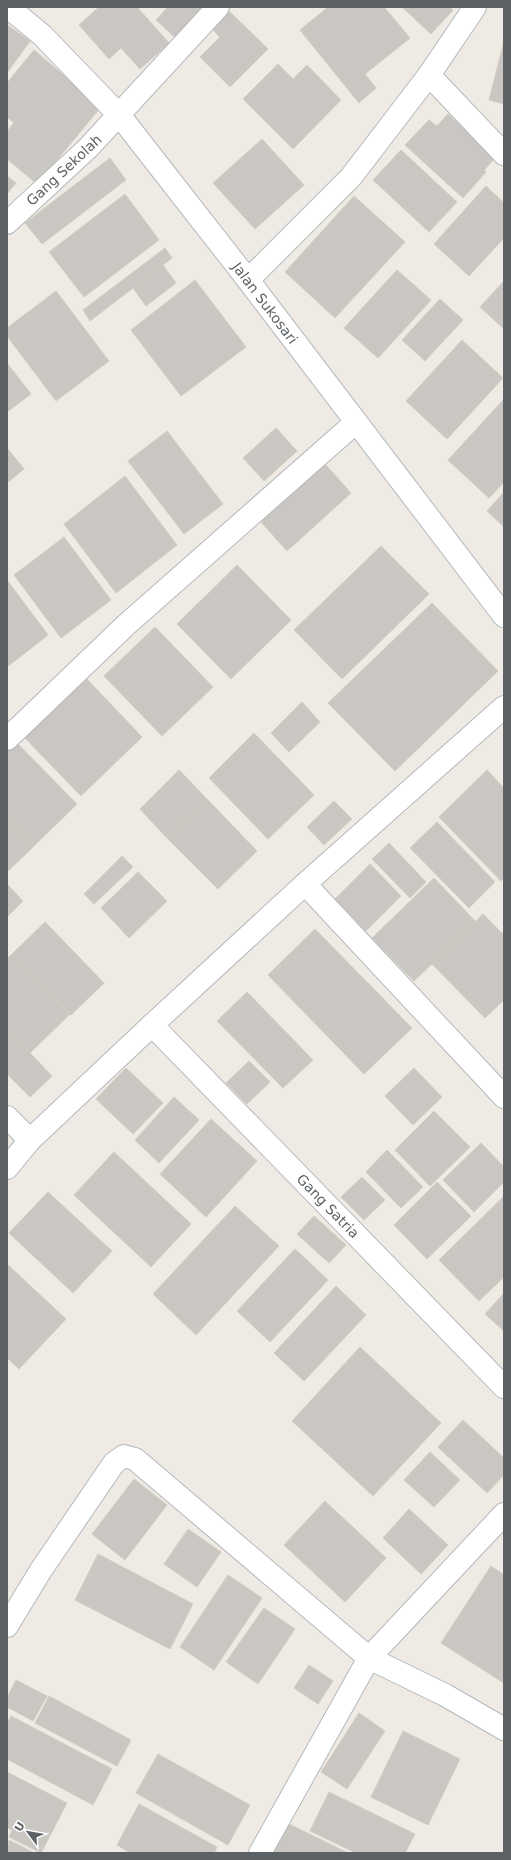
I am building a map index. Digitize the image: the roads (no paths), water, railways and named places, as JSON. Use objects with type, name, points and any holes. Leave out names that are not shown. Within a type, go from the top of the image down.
[{"type":"street","name":"Jalan Sukosari","points":[[8,7],[42,35],[120,116],[248,280],[355,423],[504,616]]},
{"type":"street","name":"Gang Sekolah","points":[[7,223],[88,148],[120,116],[218,7]]},
{"type":"street","points":[[248,280],[351,177],[430,75],[475,7]]},
{"type":"street","points":[[430,75],[504,154]]},
{"type":"street","points":[[7,739],[126,625],[355,423]]},
{"type":"street","points":[[7,1168],[30,1140],[152,1025],[305,884],[504,707]]},
{"type":"street","points":[[305,884],[504,1097]]},
{"type":"street","name":"Gang Satria","points":[[152,1025],[504,1387]]},
{"type":"street","points":[[7,1117],[30,1140]]},
{"type":"street","points":[[7,1626],[41,1570],[110,1469],[119,1459],[124,1456],[135,1459],[369,1658],[445,1695],[504,1729]]},
{"type":"street","points":[[260,1853],[369,1658],[504,1514]]}]
